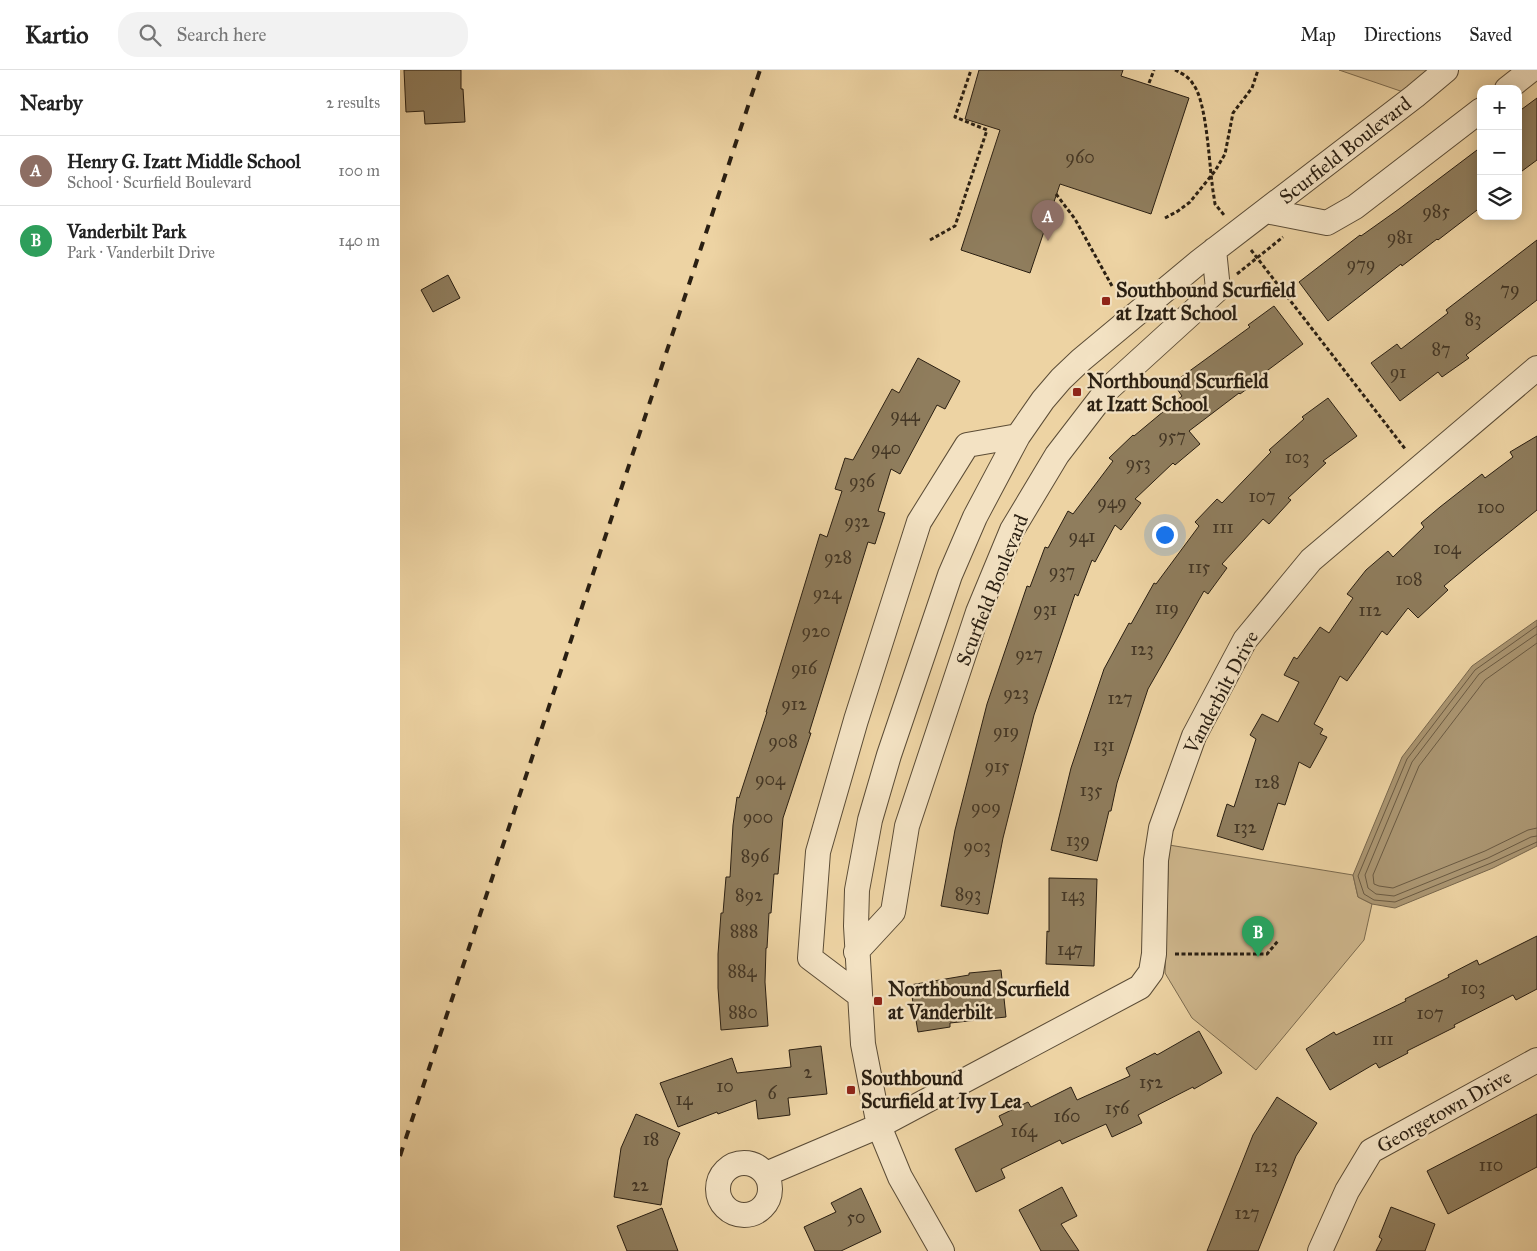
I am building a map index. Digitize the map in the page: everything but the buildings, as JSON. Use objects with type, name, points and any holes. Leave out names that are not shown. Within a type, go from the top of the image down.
[{"type":"street","name":"Scurfield Boulevard","points":[[942,1251],[900,1176],[880,1126],[863,1044],[856,952],[857,890],[870,820],[889,755],[950,575],[975,517],[1018,436],[1047,395],[1061,379],[1080,360],[1214,250],[1446,70]]},
{"type":"street","points":[[1512,85],[1531,70]]},
{"type":"street","name":"Scurfield Boulevard","points":[[1266,211],[1327,223],[1355,207],[1477,113]]},
{"type":"street","points":[[1214,250],[1218,289]]},
{"type":"street","name":"Scurfield Boulevard","points":[[856,952],[893,912],[907,826],[978,612],[1012,530],[1057,455],[1107,390],[1218,289]]},
{"type":"street","name":"Vanderbilt Drive","points":[[766,1174],[880,1126],[1140,987],[1151,972],[1154,954],[1156,860],[1160,828],[1194,736],[1245,640],[1311,560],[1537,368]]},
{"type":"street","points":[[859,995],[810,958],[818,852],[853,730],[919,522],[966,445],[1018,436]]},
{"type":"street","name":"Georgetown Drive","points":[[1320,1251],[1347,1190],[1371,1151],[1537,1060]]},
{"type":"path","points":[[930,240],[955,226],[987,130],[955,116],[971,70]]},
{"type":"path","points":[[1149,83],[1154,70]]},
{"type":"path","points":[[1175,70],[1193,83],[1201,102],[1215,204],[1419,467]]},
{"type":"path","points":[[1165,218],[1178,212],[1190,202],[1225,154],[1233,113],[1252,88],[1258,70]]},
{"type":"path","points":[[1056,194],[1075,219],[1112,286]]},
{"type":"path","points":[[1218,289],[1305,219]]},
{"type":"path","points":[[1154,954],[1267,954],[1278,941]]},
{"type":"shaded area","points":[[1339,70],[1446,70],[1415,96]]},
{"type":"shaded area","points":[[1169,845],[1353,875],[1358,897],[1372,904],[1364,940],[1256,1070],[1192,1018],[1165,973]]},
{"type":"water","points":[[1537,620],[1537,846],[1493,868],[1395,908],[1372,904],[1358,897],[1353,875],[1402,757],[1472,666]]},
{"type":"railway","points":[[400,1156],[760,70]]},
{"type":"place","name":"Henry G. Izatt Middle School","points":[[1048,241]]},
{"type":"place","name":"Southbound Scurfield at Izatt School","points":[[1106,301]]},
{"type":"place","name":"Northbound Scurfield at Izatt School","points":[[1077,392]]},
{"type":"place","name":"Vanderbilt Park","points":[[1258,957]]},
{"type":"place","name":"Northbound Scurfield at Vanderbilt","points":[[878,1001]]},
{"type":"place","name":"Southbound Scurfield at Ivy Lea","points":[[851,1090]]}]
